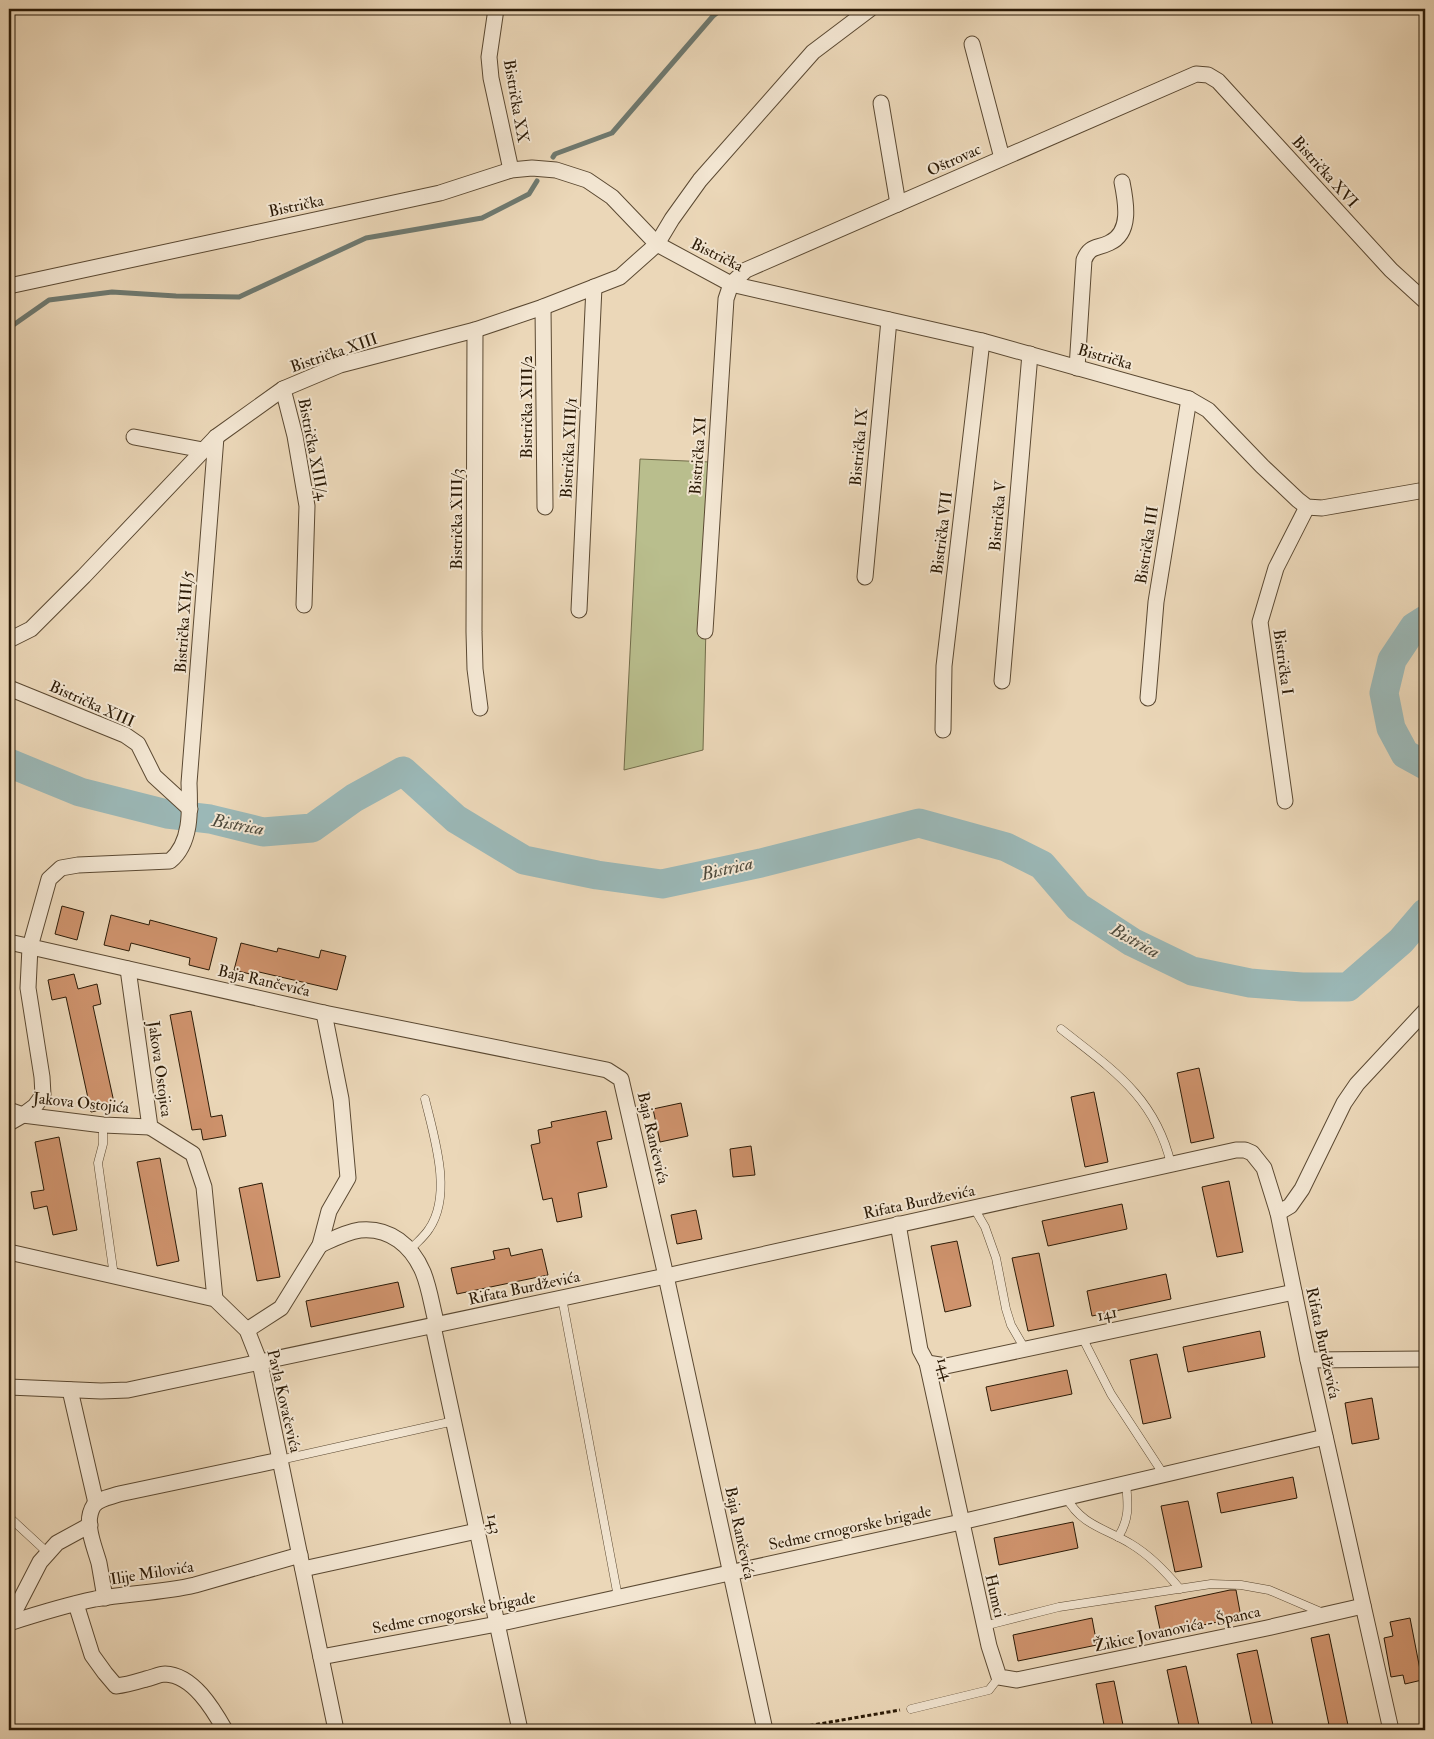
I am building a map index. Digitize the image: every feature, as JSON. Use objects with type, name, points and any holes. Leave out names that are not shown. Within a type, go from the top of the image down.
[{"type":"street","name":"Bistrička XX","points":[[496,9],[489,57],[491,78],[511,170]]},
{"type":"street","name":"Bistrička XIII","points":[[9,640],[31,628],[84,576],[216,437],[284,389],[340,365],[475,330],[543,307],[620,277],[657,244],[700,180],[814,52],[870,9]]},
{"type":"street","points":[[972,44],[1002,158]]},
{"type":"street","name":"Oštrovac","points":[[730,284],[746,270],[1196,74]]},
{"type":"street","name":"Bistrička XVI","points":[[1196,74],[1208,75],[1218,80],[1391,270],[1425,301]]},
{"type":"street","points":[[881,103],[898,204]]},
{"type":"street","name":"Bistrička","points":[[9,286],[440,193],[511,170],[532,168],[556,170],[587,180],[612,197],[657,244],[730,284],[982,341],[1189,399],[1208,410],[1262,466],[1307,507]]},
{"type":"street","points":[[1077,368],[1084,260],[1087,252],[1119,237],[1124,227],[1125,197],[1122,182]]},
{"type":"street","name":"Bistrička XI","points":[[705,631],[726,299],[730,284]]},
{"type":"street","name":"Bistrička XIII/1","points":[[579,610],[594,287]]},
{"type":"street","name":"Bistrička XIII/2","points":[[543,307],[545,507]]},
{"type":"street","name":"Bistrička IX","points":[[865,577],[889,320]]},
{"type":"street","name":"Bistrička XIII/3","points":[[475,330],[474,632],[475,668],[480,708]]},
{"type":"street","name":"Bistrička VII","points":[[943,730],[944,666],[982,341]]},
{"type":"street","name":"Bistrička V","points":[[1002,681],[1030,354]]},
{"type":"street","name":"Bistrička XIII/4","points":[[284,389],[295,436],[307,506],[304,605]]},
{"type":"street","name":"Bistrička III","points":[[1148,698],[1156,602],[1189,399]]},
{"type":"street","points":[[134,437],[203,450]]},
{"type":"street","name":"Bistrička XIII/5","points":[[30,947],[49,879],[61,868],[78,864],[170,861],[177,853],[186,835],[190,810],[189,783],[216,437]]},
{"type":"street","points":[[1307,507],[1322,508],[1425,490]]},
{"type":"street","name":"Bistrička I","points":[[1285,801],[1260,622],[1276,568],[1307,507]]},
{"type":"street","name":"Bistrička XIII","points":[[9,688],[126,735],[138,744],[154,776],[190,810]]},
{"type":"street","name":"Baja Rančevića","points":[[9,942],[324,1013],[608,1070],[621,1079],[765,1730]]},
{"type":"street","points":[[9,1123],[35,1106],[43,1095],[42,1077],[28,988],[30,947]]},
{"type":"street","name":"Jakova Ostojica","points":[[128,969],[150,1127],[193,1154],[204,1187],[215,1299]]},
{"type":"street","points":[[1278,1213],[1290,1206],[1302,1189],[1344,1103],[1357,1084],[1425,1012]]},
{"type":"street","points":[[246,1330],[281,1308],[320,1245],[329,1211],[348,1178],[341,1099],[324,1013]]},
{"type":"street","name":"Jakova Ostojića","points":[[9,1110],[23,1115],[103,1125],[150,1127]]},
{"type":"street","name":"Rifata Burdževića","points":[[9,1387],[101,1391],[128,1390],[666,1276],[1236,1150],[1245,1150],[1252,1153],[1264,1168],[1278,1213],[1308,1360],[1391,1730]]},
{"type":"street","name":"144","points":[[898,1224],[920,1350],[927,1363],[961,1522]]},
{"type":"street","points":[[320,1245],[359,1230],[378,1230],[395,1237],[410,1250]]},
{"type":"street","name":"143","points":[[410,1250],[423,1272],[520,1730]]},
{"type":"street","points":[[9,1252],[215,1299]]},
{"type":"street","name":"141","points":[[927,1363],[946,1366],[1294,1292]]},
{"type":"street","name":"Pavla Kovačevića","points":[[215,1299],[246,1330],[260,1363],[336,1730]]},
{"type":"street","points":[[1308,1360],[1425,1359]]},
{"type":"street","points":[[70,1390],[96,1503]]},
{"type":"street","name":"Sedme crnogorske brigade","points":[[321,1657],[497,1624],[961,1522],[1325,1437]]},
{"type":"street","points":[[105,1598],[89,1519],[94,1506],[99,1500],[119,1494],[280,1460]]},
{"type":"street","name":"Humci","points":[[961,1522],[984,1626],[998,1677]]},
{"type":"street","points":[[9,1622],[40,1562],[57,1542],[90,1526]]},
{"type":"street","name":"Ilije Milovića","points":[[9,1622],[105,1598],[179,1589],[301,1562],[477,1531]]},
{"type":"street","points":[[76,1604],[92,1654],[116,1686],[164,1674],[180,1678],[196,1689],[216,1714],[225,1730]]},
{"type":"street","name":"Žikice Jovanovića - Španca","points":[[998,1677],[1017,1680],[1363,1606]]},
{"type":"lane","points":[[1061,1029],[1116,1072],[1135,1092],[1157,1124],[1172,1164]]},
{"type":"lane","points":[[410,1250],[429,1229],[438,1207],[441,1191],[441,1175],[425,1099]]},
{"type":"lane","points":[[103,1125],[103,1144],[98,1163],[114,1276]]},
{"type":"lane","points":[[974,1208],[985,1227],[996,1258],[1006,1310],[1011,1325],[1025,1349]]},
{"type":"lane","points":[[562,1298],[618,1597]]},
{"type":"lane","points":[[1082,1337],[1111,1394],[1164,1474]]},
{"type":"lane","points":[[280,1460],[454,1421]]},
{"type":"lane","points":[[1118,1537],[1123,1529],[1128,1512],[1126,1483]]},
{"type":"lane","points":[[1066,1497],[1074,1510],[1084,1520],[1143,1552],[1180,1589]]},
{"type":"lane","points":[[9,1516],[48,1553]]},
{"type":"lane","points":[[984,1626],[1059,1607],[1211,1584],[1226,1584],[1269,1590],[1326,1615]]},
{"type":"lane","points":[[911,1708],[989,1690],[998,1677]]},
{"type":"path","points":[[784,1730],[911,1708]]},
{"type":"green space","points":[[640,459],[710,462],[703,750],[624,770]]},
{"type":"building","points":[[62,906],[84,912],[77,940],[55,934]]},
{"type":"building","points":[[111,915],[149,925],[150,920],[217,938],[209,970],[189,965],[190,958],[131,943],[129,951],[104,945]]},
{"type":"building","points":[[241,943],[277,952],[278,948],[319,958],[321,950],[346,956],[337,990],[259,972],[258,976],[234,970]]},
{"type":"building","points":[[74,974],[78,989],[97,984],[101,1004],[93,1006],[115,1107],[91,1112],[66,997],[52,1000],[48,980]]},
{"type":"building","points":[[191,1011],[211,1117],[222,1115],[226,1136],[203,1140],[201,1129],[192,1130],[170,1015]]},
{"type":"building","points":[[1199,1068],[1214,1138],[1191,1143],[1177,1073]]},
{"type":"building","points":[[1094,1092],[1108,1162],[1085,1167],[1071,1097]]},
{"type":"building","points":[[681,1103],[688,1136],[660,1142],[653,1109]]},
{"type":"building","points":[[606,1111],[612,1139],[597,1142],[607,1187],[578,1193],[582,1217],[557,1222],[552,1198],[543,1200],[531,1145],[540,1143],[538,1130],[552,1127],[551,1122]]},
{"type":"building","points":[[59,1137],[77,1230],[53,1235],[47,1206],[34,1209],[31,1192],[44,1190],[35,1142]]},
{"type":"building","points":[[751,1146],[755,1175],[733,1177],[730,1149]]},
{"type":"building","points":[[160,1158],[179,1261],[157,1266],[137,1162]]},
{"type":"building","points":[[1229,1181],[1243,1252],[1217,1257],[1202,1187]]},
{"type":"building","points":[[262,1183],[280,1277],[257,1281],[239,1188]]},
{"type":"building","points":[[1122,1204],[1127,1229],[1048,1246],[1042,1221]]},
{"type":"building","points":[[696,1210],[702,1239],[677,1244],[671,1215]]},
{"type":"building","points":[[957,1241],[971,1306],[945,1312],[931,1246]]},
{"type":"building","points":[[509,1248],[511,1256],[542,1249],[548,1275],[457,1294],[451,1268],[495,1259],[493,1251]]},
{"type":"building","points":[[1039,1253],[1054,1326],[1028,1331],[1012,1258]]},
{"type":"building","points":[[1166,1274],[1171,1299],[1092,1316],[1087,1291]]},
{"type":"building","points":[[398,1282],[404,1307],[311,1327],[306,1301]]},
{"type":"building","points":[[1260,1331],[1265,1357],[1188,1372],[1183,1347]]},
{"type":"building","points":[[1157,1354],[1171,1418],[1143,1424],[1130,1360]]},
{"type":"building","points":[[1067,1370],[1072,1394],[991,1411],[986,1387]]},
{"type":"building","points":[[1372,1398],[1379,1439],[1352,1444],[1345,1403]]},
{"type":"building","points":[[1293,1477],[1297,1498],[1221,1513],[1217,1493]]},
{"type":"building","points":[[1188,1501],[1202,1567],[1175,1572],[1161,1506]]},
{"type":"building","points":[[1073,1522],[1078,1548],[999,1565],[994,1538]]},
{"type":"building","points":[[1236,1590],[1241,1617],[1161,1634],[1155,1606]]},
{"type":"building","points":[[1092,1618],[1097,1645],[1018,1661],[1013,1635]]},
{"type":"building","points":[[1410,1618],[1422,1680],[1405,1684],[1403,1675],[1391,1677],[1384,1638],[1393,1636],[1390,1622]]},
{"type":"building","points":[[1329,1634],[1349,1730],[1330,1730],[1311,1638]]},
{"type":"building","points":[[1257,1650],[1274,1730],[1253,1730],[1237,1654]]},
{"type":"building","points":[[1186,1666],[1200,1730],[1180,1730],[1167,1670]]},
{"type":"building","points":[[1114,1681],[1124,1730],[1105,1730],[1096,1684]]},
{"type":"waterway","points":[[553,157],[555,154],[612,133],[713,16],[722,9]]},
{"type":"waterway","points":[[9,328],[49,300],[112,292],[239,297],[366,238],[482,218],[529,194],[537,181]]},
{"type":"waterway","name":"Bistrica","points":[[1425,620],[1414,627],[1392,660],[1384,693],[1391,728],[1405,754],[1425,765]]},
{"type":"waterway","name":"Bistrica","points":[[9,763],[80,792],[167,814],[210,819],[263,832],[312,828],[354,798],[403,771],[456,819],[524,860],[597,875],[662,884],[761,863],[919,823],[1006,847],[1042,865],[1078,907],[1132,942],[1192,971],[1250,983],[1302,987],[1348,987],[1401,941],[1425,913]]}]
